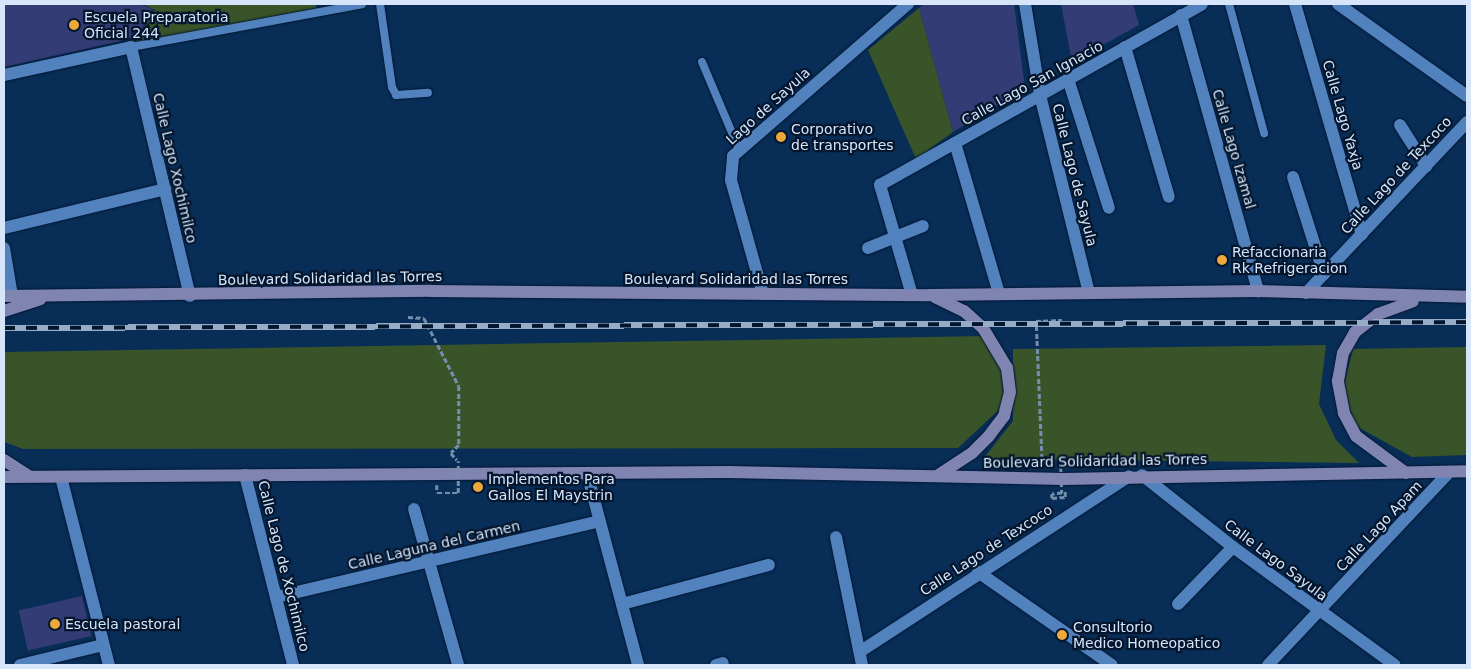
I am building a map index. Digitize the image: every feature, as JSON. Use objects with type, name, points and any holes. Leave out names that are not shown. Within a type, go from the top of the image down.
[{"type":"main road","name":"Boulevard Solidaridad las Torres","points":[[8,296],[190,296],[431,291],[929,295],[1258,291],[1424,298],[1467,297]]},
{"type":"main road","points":[[929,295],[964,311],[983,328],[1002,356],[1009,380],[1008,405],[998,427],[972,453],[937,476]]},
{"type":"main road","points":[[4,311],[52,296]]},
{"type":"main road","points":[[1406,472],[1364,443],[1351,429],[1341,402],[1339,372],[1348,344],[1366,321],[1424,298]]},
{"type":"main road","points":[[4,460],[30,477]]},
{"type":"main road","name":"Boulevard Solidaridad las Torres","points":[[4,477],[588,473],[1064,479],[1135,476],[1467,471]]},
{"type":"street","name":"Lago de Sayula","points":[[763,294],[731,180],[731,160],[739,149],[908,4]]},
{"type":"street","name":"Calle Lago de Sayula","points":[[1025,4],[1040,94],[1089,293]]},
{"type":"street","name":"Calle Lago San Ignacio","points":[[894,238],[880,190],[882,184],[1202,4]]},
{"type":"street","name":"Calle Lago Yaxja","points":[[1295,4],[1362,234]]},
{"type":"street","points":[[1338,4],[1467,96]]},
{"type":"street","name":"Calle Lago Izamal","points":[[1181,15],[1258,291]]},
{"type":"street","points":[[4,75],[130,47]]},
{"type":"street","name":"Calle Lago Xochimilco","points":[[130,47],[190,296]]},
{"type":"street","points":[[1125,47],[1169,197]]},
{"type":"street","points":[[1068,79],[1109,208]]},
{"type":"street","name":"Calle Lago de Texcoco","points":[[1306,293],[1467,122]]},
{"type":"street","points":[[1400,125],[1426,166]]},
{"type":"street","points":[[956,143],[999,293]]},
{"type":"street","points":[[1293,177],[1324,274]]},
{"type":"street","points":[[4,228],[164,189]]},
{"type":"street","points":[[868,248],[923,226]]},
{"type":"street","points":[[894,238],[912,294]]},
{"type":"street","points":[[4,248],[8,296]]},
{"type":"street","name":"Calle Lago Apam","points":[[1268,665],[1449,472]]},
{"type":"street","points":[[588,473],[638,665]]},
{"type":"street","name":"Calle Lago de Xochimilco","points":[[245,475],[293,665]]},
{"type":"street","name":"Calle Lago de Texcoco","points":[[861,651],[978,572],[1135,476]]},
{"type":"street","name":"Calle Lago Sayula","points":[[1135,476],[1395,665]]},
{"type":"street","points":[[61,477],[109,665]]},
{"type":"street","points":[[414,509],[458,665]]},
{"type":"street","name":"Calle Laguna del Carmen","points":[[276,597],[600,521]]},
{"type":"street","points":[[836,537],[861,651],[862,665]]},
{"type":"street","points":[[1178,604],[1233,547]]},
{"type":"street","points":[[622,604],[768,565]]},
{"type":"street","points":[[978,572],[1112,665]]},
{"type":"street","points":[[20,665],[103,645]]},
{"type":"lane","points":[[130,47],[362,4]]},
{"type":"lane","points":[[380,4],[392,87],[396,95],[428,93]]},
{"type":"lane","points":[[1229,4],[1264,133]]},
{"type":"lane","points":[[702,62],[739,149]]},
{"type":"path","points":[[408,317],[424,318],[459,386],[459,445],[451,453],[458,461],[458,493],[437,493]]},
{"type":"path","points":[[1049,467],[1042,467],[1036,321],[1062,320]]},
{"type":"path","points":[[1061,467],[1062,493],[1052,494],[1052,498],[1065,497]]},
{"type":"green space","points":[[142,4],[316,4],[316,11],[135,42],[155,10]]},
{"type":"green space","points":[[919,8],[953,132],[916,159],[868,50]]},
{"type":"green space","points":[[987,336],[994,346],[1005,381],[1004,405],[958,448],[23,449],[4,442],[4,352]]},
{"type":"green space","points":[[1326,345],[1319,404],[1336,440],[1359,463],[983,459],[1013,421],[1013,349]]},
{"type":"green space","points":[[1467,347],[1467,455],[1412,457],[1356,426],[1343,389],[1353,349]]},
{"type":"building","name":"Escuela Preparatoria Oficial 244","points":[[4,4],[139,4],[152,9],[136,40],[129,39],[4,67]]},
{"type":"building","points":[[924,4],[1014,4],[1025,88],[953,132],[919,8]]},
{"type":"building","points":[[1061,4],[1133,4],[1139,25],[1072,62]]},
{"type":"building","name":"Escuela pastoral","points":[[82,596],[91,636],[28,651],[19,611]]},
{"type":"railway","points":[[4,328],[1467,322]]},
{"type":"place","name":"Escuela Preparatoria Oficial 244","points":[[74,25]]},
{"type":"place","name":"Corporativo de transportes","points":[[781,137]]},
{"type":"place","name":"Refaccionaria Rk Refrigeracion","points":[[1222,260]]},
{"type":"place","name":"Implementos Para Gallos El Maystrin","points":[[478,487]]},
{"type":"place","name":"Escuela pastoral","points":[[55,624]]},
{"type":"place","name":"Consultorio Medico Homeopatico","points":[[1062,635]]}]
